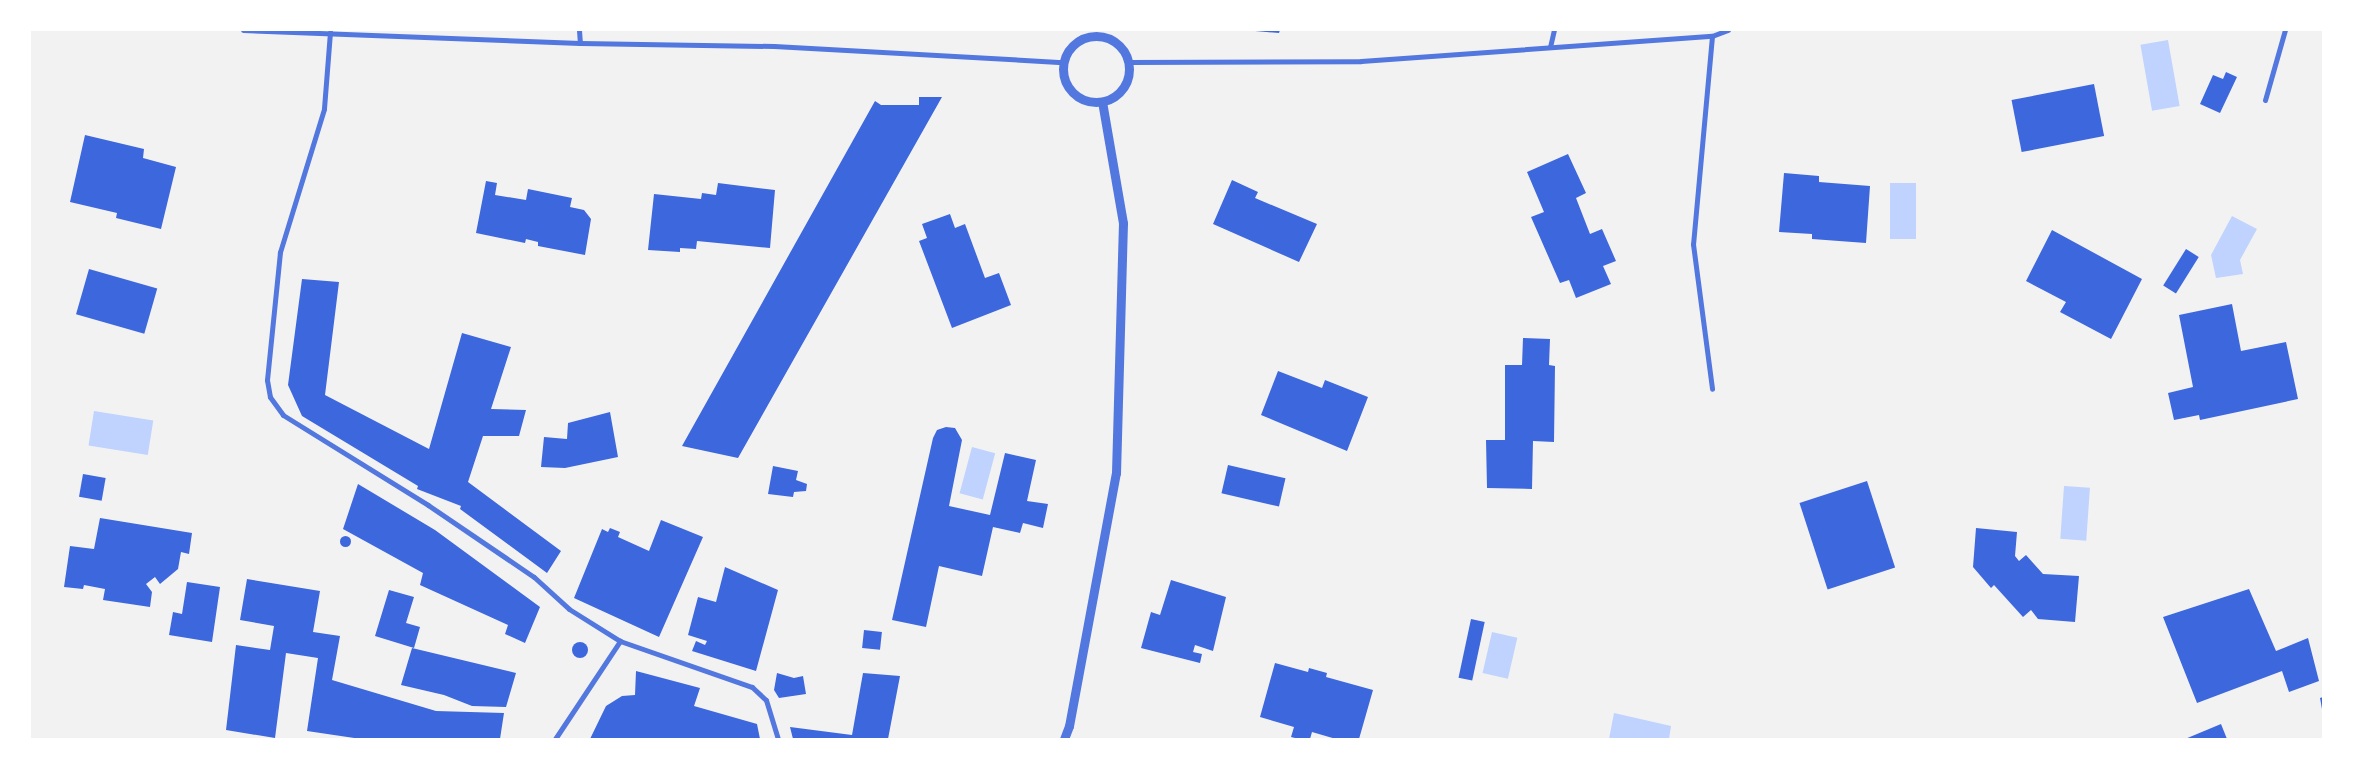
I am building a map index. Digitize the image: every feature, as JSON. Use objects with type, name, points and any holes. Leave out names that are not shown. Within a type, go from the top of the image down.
[{"type":"street","points":[[243,30],[580,42],[774,46],[1063,62]]},
{"type":"street","points":[[579,30],[580,42]]},
{"type":"street","points":[[1550,47],[1554,30]]},
{"type":"street","points":[[1129,62],[1361,61],[1712,36],[1728,30]]},
{"type":"street","points":[[2265,100],[2285,30]]},
{"type":"street","points":[[330,32],[324,109],[280,252],[267,380],[270,396],[283,415],[428,505],[534,577],[569,609],[620,641],[752,686],[766,700],[778,739]]},
{"type":"street","points":[[1094,33],[1112,40],[1125,53],[1129,62],[1126,83],[1120,92],[1102,102],[1090,102],[1071,92],[1065,83],[1063,62],[1074,43],[1094,33]]},
{"type":"street","points":[[1712,36],[1693,244],[1712,389]]},
{"type":"street","points":[[1064,739],[1069,726],[1116,473],[1123,222],[1102,102]]},
{"type":"street","points":[[555,739],[620,641]]},
{"type":"water","points":[[2168,40],[2180,106],[2152,111],[2140,45]]},
{"type":"water","points":[[1890,183],[1916,183],[1916,239],[1890,239]]},
{"type":"water","points":[[2232,216],[2257,229],[2240,260],[2243,274],[2216,278],[2211,255]]},
{"type":"water","points":[[94,411],[153,420],[148,455],[89,446]]},
{"type":"water","points":[[972,447],[995,453],[983,500],[960,493]]},
{"type":"water","points":[[2064,486],[2090,488],[2086,541],[2060,539]]},
{"type":"water","points":[[1492,632],[1517,638],[1508,679],[1483,673]]},
{"type":"water","points":[[1614,713],[1671,726],[1669,739],[1609,739]]},
{"type":"building","points":[[1244,30],[1280,30],[1279,33]]},
{"type":"building","points":[[2226,72],[2237,77],[2220,113],[2200,104],[2213,75],[2223,79]]},
{"type":"building","points":[[2094,84],[2104,136],[2022,152],[2012,100]]},
{"type":"building","points":[[919,97],[942,97],[738,458],[682,446],[875,101],[881,105],[919,105]]},
{"type":"building","points":[[85,135],[144,149],[143,158],[176,167],[161,229],[116,218],[117,213],[70,202]]},
{"type":"building","points":[[1568,154],[1586,193],[1576,198],[1590,234],[1602,229],[1616,261],[1603,266],[1611,284],[1576,298],[1569,280],[1560,283],[1531,217],[1544,212],[1527,172]]},
{"type":"building","points":[[1784,173],[1819,176],[1819,182],[1870,186],[1866,243],[1812,239],[1812,234],[1779,232]]},
{"type":"building","points":[[1232,180],[1258,192],[1255,198],[1317,224],[1299,262],[1213,224]]},
{"type":"building","points":[[486,181],[497,183],[495,195],[526,200],[528,189],[572,198],[570,207],[584,210],[591,219],[585,255],[538,246],[538,242],[526,239],[525,243],[476,233]]},
{"type":"building","points":[[718,183],[775,190],[770,248],[697,241],[696,249],[680,248],[680,252],[648,250],[654,194],[701,199],[702,193],[716,195]]},
{"type":"building","points":[[950,214],[955,228],[965,224],[985,278],[999,273],[1011,305],[952,328],[919,241],[927,238],[922,224]]},
{"type":"building","points":[[2052,230],[2142,279],[2111,339],[2060,312],[2066,302],[2026,281]]},
{"type":"building","points":[[2186,249],[2199,257],[2176,293],[2163,285]]},
{"type":"building","points":[[89,269],[157,289],[144,334],[76,314]]},
{"type":"building","points":[[302,279],[339,282],[325,395],[429,449],[462,333],[511,347],[491,409],[526,410],[519,436],[483,436],[468,482],[561,551],[547,573],[460,509],[461,506],[417,489],[418,486],[302,416],[288,385]]},
{"type":"building","points":[[2232,304],[2241,351],[2286,342],[2298,399],[2200,420],[2199,415],[2174,420],[2168,393],[2193,387],[2179,315]]},
{"type":"building","points":[[1523,338],[1550,339],[1549,365],[1555,366],[1554,442],[1533,441],[1532,489],[1487,488],[1486,440],[1505,440],[1505,365],[1522,365]]},
{"type":"building","points":[[1278,371],[1322,388],[1325,380],[1368,397],[1347,451],[1261,415]]},
{"type":"building","points":[[610,412],[618,457],[565,468],[541,467],[544,437],[567,439],[568,423]]},
{"type":"building","points":[[946,427],[955,428],[962,440],[949,506],[990,515],[1005,453],[1036,460],[1027,501],[1048,504],[1043,528],[1023,523],[1020,533],[993,527],[982,576],[939,566],[926,627],[892,620],[933,438],[937,430]]},
{"type":"building","points":[[1228,465],[1285,478],[1279,507],[1221,493]]},
{"type":"building","points":[[773,466],[798,471],[796,480],[807,484],[806,491],[794,492],[793,497],[768,494]]},
{"type":"building","points":[[83,474],[106,478],[102,501],[79,497]]},
{"type":"building","points":[[1867,481],[1895,568],[1828,589],[1799,503]]},
{"type":"building","points":[[358,484],[435,530],[540,607],[525,643],[505,634],[508,625],[420,585],[423,573],[343,529]]},
{"type":"building","points":[[100,518],[192,533],[189,554],[181,552],[178,569],[160,584],[155,577],[146,584],[152,592],[150,607],[103,600],[105,589],[84,585],[83,589],[64,587],[70,546],[94,549]]},
{"type":"building","points":[[661,520],[703,537],[659,637],[574,598],[602,529],[608,532],[610,528],[620,532],[618,537],[649,551]]},
{"type":"building","points":[[1976,528],[2017,532],[2015,556],[2019,561],[2026,555],[2043,574],[2079,576],[2075,622],[2038,619],[2031,610],[2023,617],[1994,585],[1991,588],[1973,567]]},
{"type":"building","points":[[345,535],[351,541],[345,547],[339,541]]},
{"type":"building","points":[[725,567],[778,590],[756,671],[692,651],[696,641],[705,645],[707,641],[688,635],[698,597],[716,602]]},
{"type":"building","points":[[247,579],[320,591],[313,632],[340,636],[332,680],[436,711],[504,713],[500,739],[361,739],[307,731],[318,658],[286,653],[275,738],[226,730],[236,645],[270,650],[274,626],[240,620]]},
{"type":"building","points":[[1171,580],[1226,597],[1213,651],[1195,645],[1193,652],[1202,654],[1200,663],[1141,648],[1151,612],[1160,615]]},
{"type":"building","points":[[187,582],[220,587],[212,642],[169,635],[173,612],[182,614]]},
{"type":"building","points":[[2249,589],[2276,651],[2308,638],[2319,681],[2289,692],[2282,671],[2197,703],[2163,617]]},
{"type":"building","points":[[389,590],[414,597],[406,623],[420,627],[414,648],[375,636]]},
{"type":"building","points":[[1471,619],[1485,622],[1472,681],[1459,678]]},
{"type":"building","points":[[864,630],[882,632],[880,650],[862,648]]},
{"type":"building","points":[[577,642],[583,642],[588,647],[586,656],[577,658],[572,653],[572,647]]},
{"type":"building","points":[[412,648],[516,673],[506,707],[472,706],[444,695],[401,685]]},
{"type":"building","points":[[1275,663],[1308,672],[1309,668],[1327,673],[1326,677],[1373,690],[1359,739],[1336,739],[1312,732],[1310,739],[1299,739],[1291,737],[1294,727],[1260,717]]},
{"type":"building","points":[[636,671],[700,688],[694,706],[757,724],[760,739],[590,739],[606,706],[622,696],[635,695]]},
{"type":"building","points":[[777,673],[794,678],[803,676],[806,694],[779,698],[774,690]]},
{"type":"building","points":[[863,673],[900,676],[888,739],[793,739],[790,727],[852,735]]},
{"type":"building","points":[[2323,697],[2323,709],[2322,709],[2320,698]]},
{"type":"building","points":[[2221,724],[2227,739],[2185,739]]}]
